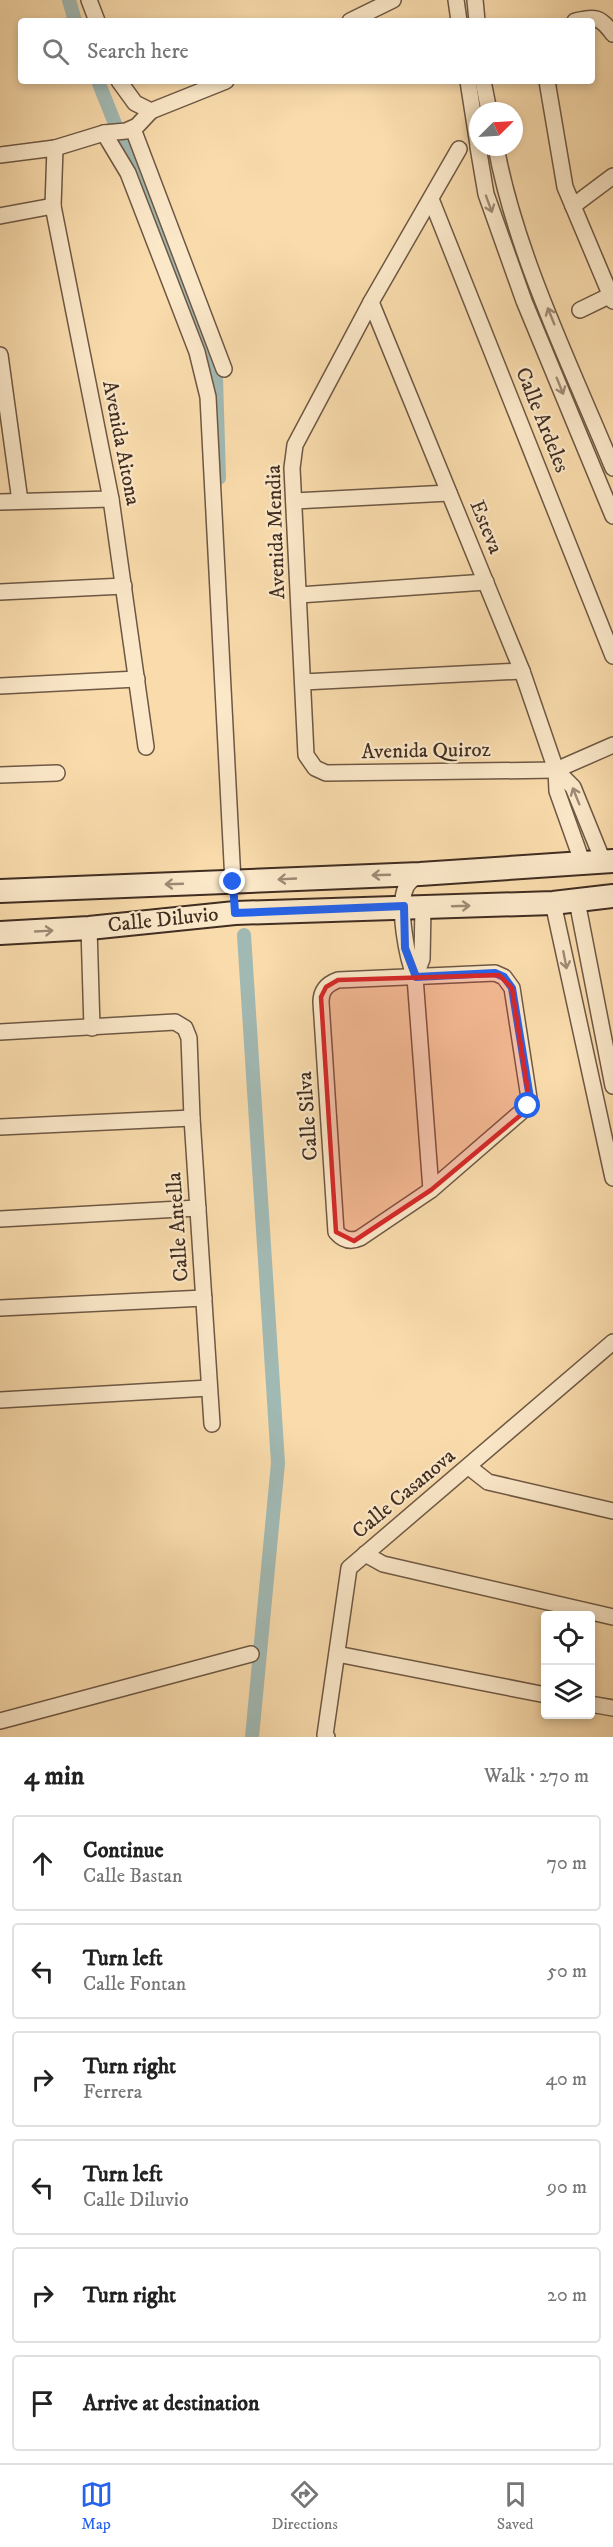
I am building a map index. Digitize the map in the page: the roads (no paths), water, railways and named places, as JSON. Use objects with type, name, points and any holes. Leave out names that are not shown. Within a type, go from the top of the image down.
[{"type":"street","points":[[89,0],[96,18]]},
{"type":"street","points":[[356,18],[393,0]]},
{"type":"street","points":[[456,0],[459,18]]},
{"type":"street","points":[[475,0],[477,18]]},
{"type":"street","points":[[595,19],[603,21],[613,34]]},
{"type":"street","points":[[121,84],[135,103],[151,111]]},
{"type":"street","points":[[0,155],[55,148],[107,133],[130,130],[151,111],[218,84]]},
{"type":"street","points":[[468,84],[471,102]]},
{"type":"street","points":[[484,84],[487,102]]},
{"type":"street","points":[[547,84],[562,177],[612,297],[580,310]]},
{"type":"street","points":[[130,130],[224,369]]},
{"type":"street","points":[[107,133],[128,172],[197,352],[208,397],[235,913]]},
{"type":"street","name":"Avenida Aitona","points":[[55,148],[53,206],[111,499],[146,747]]},
{"type":"street","name":"Avenida Mendia","points":[[306,755],[294,501],[293,461],[298,437],[371,302],[459,149]]},
{"type":"street","points":[[480,156],[486,194],[513,269],[613,516]]},
{"type":"street","points":[[498,156],[504,191],[537,282],[613,468]]},
{"type":"street","points":[[573,206],[613,176]]},
{"type":"street","name":"Calle Ardeles","points":[[431,199],[613,656]]},
{"type":"street","points":[[0,216],[53,206]]},
{"type":"street","name":"Esteva","points":[[371,302],[522,671],[556,770],[573,787],[600,862]]},
{"type":"street","points":[[0,355],[20,501]]},
{"type":"street","points":[[294,501],[449,493]]},
{"type":"street","points":[[0,502],[111,499]]},
{"type":"street","points":[[299,595],[486,582]]},
{"type":"street","points":[[0,592],[124,586]]},
{"type":"street","points":[[303,682],[522,671]]},
{"type":"street","points":[[0,686],[137,679]]},
{"type":"street","points":[[556,770],[613,745]]},
{"type":"street","name":"Avenida Quiroz","points":[[306,755],[315,768],[326,773],[556,770]]},
{"type":"street","points":[[0,775],[57,773]]},
{"type":"street","name":"Calle Diluvio","points":[[0,891],[420,874],[600,862]]},
{"type":"street","points":[[420,874],[406,887],[413,906],[405,948],[416,977],[431,1190]]},
{"type":"street","name":"Calle Diluvio","points":[[0,933],[89,928],[235,913],[553,903],[613,896]]},
{"type":"street","points":[[577,901],[613,1086]]},
{"type":"street","points":[[553,903],[609,1143],[613,1178]]},
{"type":"street","points":[[0,1032],[93,1028],[89,928]]},
{"type":"street","points":[[416,977],[495,973],[504,977],[512,988],[530,1098],[525,1110],[431,1190]]},
{"type":"street","name":"Calle Silva","points":[[416,977],[338,980],[326,987],[321,1002],[336,1232],[345,1239],[354,1241],[431,1190]]},
{"type":"street","name":"Calle Antella","points":[[93,1028],[175,1022],[185,1028],[189,1038],[212,1424]]},
{"type":"street","points":[[0,1127],[192,1118]]},
{"type":"street","points":[[0,1220],[198,1209]]},
{"type":"street","points":[[0,1308],[204,1298]]},
{"type":"street","name":"Calle Casanova","points":[[326,1736],[350,1568],[613,1342]]},
{"type":"street","points":[[0,1400],[209,1388]]},
{"type":"street","points":[[469,1467],[488,1482],[613,1511]]},
{"type":"street","points":[[364,1554],[383,1564],[613,1617]]},
{"type":"street","points":[[0,1721],[251,1654]]},
{"type":"street","points":[[337,1654],[541,1694]]},
{"type":"street","points":[[595,1705],[613,1708]]},
{"type":"waterway","points":[[69,0],[74,18]]},
{"type":"waterway","points":[[99,84],[216,377],[219,478]]},
{"type":"waterway","points":[[244,935],[278,1463],[252,1737]]}]
